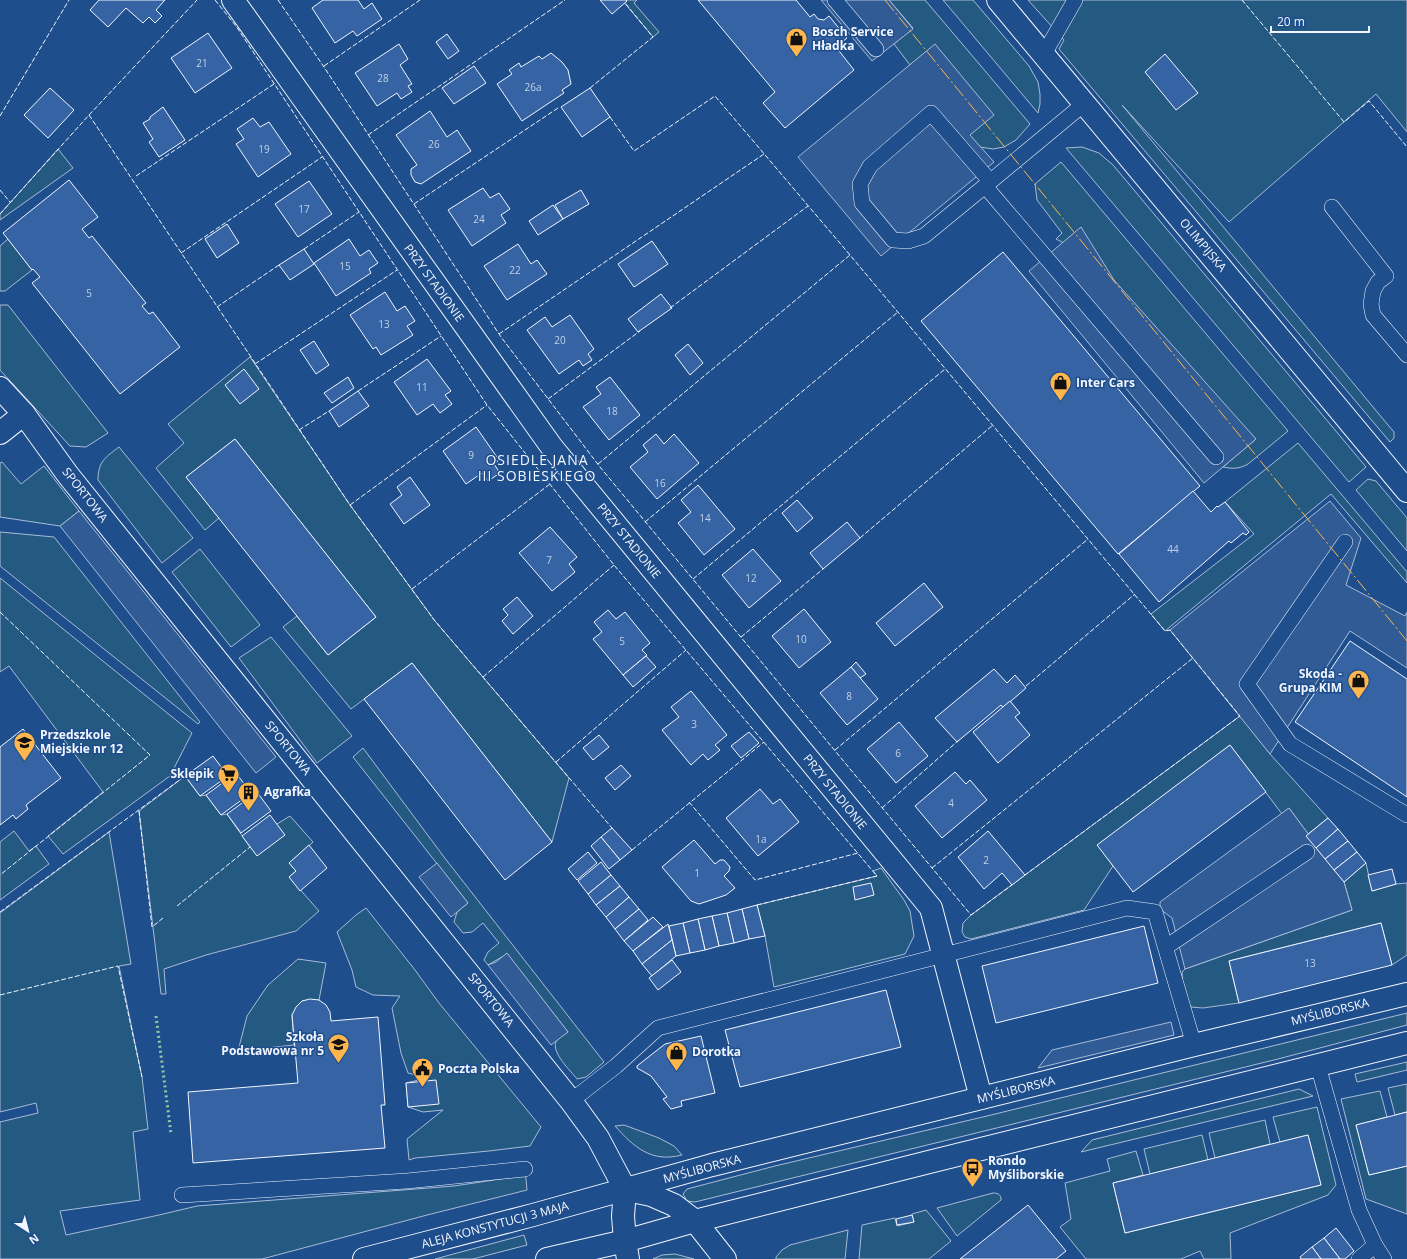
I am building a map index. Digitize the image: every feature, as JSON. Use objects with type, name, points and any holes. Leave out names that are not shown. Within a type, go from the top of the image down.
[{"type":"street","name":"PRZY STADIONIE","points":[[232,0],[551,446],[932,908],[943,956],[981,1098]]},
{"type":"street","name":"OLIMPIJSKA","points":[[998,0],[1407,491]]},
{"type":"street","name":"SPORTOWA","points":[[0,388],[24,414],[68,475],[571,1101],[598,1138],[625,1190]]},
{"type":"street","points":[[0,433],[24,414]]},
{"type":"street","name":"MYŚLIBORSKA","points":[[625,1190],[712,1165],[1404,993]]},
{"type":"street","points":[[547,1259],[627,1250],[695,1220],[1407,1043]]},
{"type":"street","points":[[627,1250],[623,1216],[625,1190],[651,1195],[674,1205],[695,1220],[725,1259]]},
{"type":"street","name":"ALEJA KONSTYTUCJI 3 MAJA","points":[[364,1259],[625,1190]]},
{"type":"lane","points":[[835,0],[876,49]]},
{"type":"lane","points":[[1044,54],[1075,0]]},
{"type":"lane","points":[[1085,103],[988,183],[924,236],[908,241],[892,240],[862,203],[860,184],[870,166],[932,113],[988,183],[1216,457]]},
{"type":"lane","points":[[1332,207],[1386,276],[1378,282],[1373,291],[1371,304],[1373,315],[1407,355]]},
{"type":"lane","points":[[1345,542],[1247,684],[1290,744],[1407,815]]},
{"type":"lane","points":[[1166,948],[1307,852]]},
{"type":"lane","points":[[571,1101],[616,1066],[658,1028],[1127,908],[1155,912],[1194,1045]]},
{"type":"lane","points":[[1318,1066],[1359,1210],[1375,1245],[1384,1259]]},
{"type":"lane","points":[[182,1195],[407,1181],[525,1169]]},
{"type":"lane","points":[[1359,1259],[1375,1245]]},
{"type":"shaded area","points":[[622,0],[637,0],[634,3],[659,32],[653,37]]},
{"type":"shaded area","points":[[821,0],[889,0],[913,29],[872,61]]},
{"type":"shaded area","points":[[889,0],[925,0],[1030,124],[1016,140],[1004,147],[993,149],[980,147],[969,135],[993,115],[935,45],[910,65],[894,44],[913,28]]},
{"type":"shaded area","points":[[943,0],[973,0],[1029,66],[1038,82],[1040,104],[1038,113]]},
{"type":"shaded area","points":[[1028,0],[1407,0],[1407,132],[1376,94],[1229,222],[1122,105],[1394,432],[1394,438],[1390,442],[1059,49],[1064,40]]},
{"type":"shaded area","points":[[935,44],[994,115],[970,135],[994,162],[881,256],[798,157]]},
{"type":"shaded area","points":[[1082,147],[1099,153],[1113,165],[1366,467],[1349,482],[1066,148]]},
{"type":"shaded area","points":[[58,149],[73,168],[0,220],[0,214]]},
{"type":"shaded area","points":[[1061,162],[1288,431],[1248,464],[1236,468],[1223,467],[1256,439],[1066,244],[1056,239],[1062,233],[1037,200],[1035,184]]},
{"type":"shaded area","points":[[1081,227],[1114,280],[1256,439],[1204,483],[1029,271]]},
{"type":"shaded area","points":[[8,239],[32,270],[5,291],[0,291],[0,246]]},
{"type":"shaded area","points":[[0,305],[8,305],[108,433],[86,447],[70,446],[0,370]]},
{"type":"shaded area","points":[[250,357],[350,505],[435,621],[569,778],[552,842],[412,663],[351,709],[283,627],[297,616],[328,655],[376,617],[235,439],[186,477],[219,518],[205,530],[156,468],[184,443],[168,424]]},
{"type":"shaded area","points":[[1298,443],[1407,572],[1407,583],[1331,494],[1165,631],[1151,614],[1254,534],[1225,502]]},
{"type":"shaded area","points":[[119,447],[193,538],[162,563],[98,480],[99,468],[101,464]]},
{"type":"shaded area","points":[[2,462],[21,484],[44,466],[79,511],[60,526],[0,517],[0,463]]},
{"type":"shaded area","points":[[1368,479],[1376,481],[1407,518],[1407,551],[1356,490]]},
{"type":"shaded area","points":[[1330,501],[1361,538],[1346,585],[1405,616],[1407,612],[1407,668],[1350,631],[1270,754],[1170,630]]},
{"type":"shaded area","points":[[79,511],[276,757],[256,773],[60,526]]},
{"type":"shaded area","points":[[0,532],[54,537],[200,722],[198,724],[0,566]]},
{"type":"shaded area","points":[[200,549],[260,625],[231,647],[172,572]]},
{"type":"shaded area","points":[[0,578],[192,733],[170,776],[63,854],[48,836],[103,792],[9,666],[0,672]]},
{"type":"shaded area","points":[[271,637],[352,736],[317,763],[239,658]]},
{"type":"shaded area","points":[[1240,716],[1270,754],[1328,818],[1308,834],[1289,808],[1282,814],[1230,745],[1098,845],[1113,866],[1084,910],[971,939],[965,937],[962,932],[963,923],[971,915]]},
{"type":"shaded area","points":[[363,748],[444,857],[604,1062],[586,1077],[577,1079],[558,1055],[555,1045],[557,1040],[568,1032],[507,954],[488,965],[484,960],[488,952],[499,943],[483,923],[472,932],[463,933],[454,922],[457,912],[468,903],[353,757]]},
{"type":"shaded area","points":[[185,776],[200,796],[206,795],[221,815],[227,814],[250,847],[277,824],[290,816],[313,842],[289,863],[296,871],[289,877],[319,911],[296,931],[206,955],[164,969],[166,994],[161,994],[139,811]]},
{"type":"shaded area","points":[[1289,808],[1344,882],[1352,910],[1185,969],[1172,918],[1160,909],[1160,902]]},
{"type":"shaded area","points":[[14,831],[29,851],[36,846],[49,864],[0,900],[0,842]]},
{"type":"shaded area","points":[[109,832],[131,964],[119,966],[142,1077],[148,1129],[133,1132],[140,1200],[60,1211],[66,1235],[197,1206],[454,1186],[514,1177],[525,1169],[527,1190],[262,1259],[0,1259],[0,1122],[38,1113],[36,1103],[0,1112],[0,913]]},
{"type":"shaded area","points":[[437,863],[468,903],[451,917],[419,877]]},
{"type":"shaded area","points":[[1366,863],[1372,891],[1396,884],[1407,883],[1407,955],[1392,965],[1381,923],[1229,961],[1239,1003],[1203,1008],[1191,1007],[1183,993],[1182,972],[1185,969],[1352,910],[1344,882]]},
{"type":"shaded area","points":[[881,868],[910,911],[914,936],[905,954],[774,987],[765,936],[757,905],[877,876],[873,871]]},
{"type":"shaded area","points":[[366,908],[439,1003],[541,1127],[530,1146],[415,1158],[409,1160],[407,1139],[443,1110],[423,1112],[408,1107],[406,1083],[427,1078],[408,1073],[401,1053],[392,1008],[400,996],[373,995],[356,987],[352,970],[337,932]]},
{"type":"shaded area","points":[[507,953],[568,1032],[551,1045],[488,965],[496,962]]},
{"type":"shaded area","points":[[298,959],[326,963],[319,1000],[302,1001],[292,1015],[294,1045],[238,1051],[247,1016],[268,985]]},
{"type":"shaded area","points":[[1407,1013],[1407,1025],[1278,1059],[695,1202],[687,1201],[683,1194],[687,1189],[775,1166],[987,1116]]},
{"type":"shaded area","points":[[1171,1022],[1174,1035],[1038,1068],[1052,1050]]},
{"type":"shaded area","points":[[1407,1062],[1407,1070],[1357,1082],[1355,1074]]},
{"type":"shaded area","points":[[1407,1084],[1407,1112],[1395,1115],[1388,1088]]},
{"type":"shaded area","points":[[1299,1089],[1313,1096],[1081,1152],[1092,1140]]},
{"type":"shaded area","points":[[1380,1091],[1387,1117],[1356,1125],[1369,1175],[1407,1166],[1407,1214],[1366,1199],[1341,1099]]},
{"type":"shaded area","points":[[1317,1107],[1336,1185],[1328,1195],[1230,1233],[1231,1259],[1204,1259],[1200,1251],[1181,1259],[1086,1259],[1060,1227],[1071,1219],[1065,1183],[1110,1171],[1107,1159],[1136,1151],[1143,1175],[1113,1183],[1125,1233],[1321,1185],[1308,1135],[1280,1142],[1273,1117]]},
{"type":"shaded area","points":[[1265,1120],[1270,1144],[1215,1158],[1209,1133]]},
{"type":"shaded area","points":[[624,1125],[659,1138],[674,1146],[682,1155],[661,1157],[652,1155],[636,1147],[615,1126]]},
{"type":"shaded area","points":[[1202,1135],[1208,1160],[1150,1174],[1144,1149]]},
{"type":"shaded area","points":[[993,1193],[999,1195],[1001,1200],[957,1236],[937,1208]]},
{"type":"shaded area","points":[[926,1210],[951,1241],[929,1259],[859,1259],[862,1225],[895,1218],[897,1226],[914,1222],[912,1214]]},
{"type":"shaded area","points":[[848,1230],[845,1259],[776,1259],[782,1250],[790,1245]]},
{"type":"shaded area","points":[[524,1235],[527,1245],[473,1259],[435,1259]]},
{"type":"shaded area","points":[[675,1254],[694,1259],[653,1259],[662,1255]]},
{"type":"building","points":[[99,0],[165,0],[156,10],[162,16],[155,23],[149,17],[143,23],[126,8],[108,27],[90,10]]},
{"type":"building","points":[[323,0],[358,0],[364,9],[372,3],[382,19],[357,36],[353,31],[335,43],[312,8]]},
{"type":"building","points":[[600,0],[626,0],[627,1],[612,14]]},
{"type":"building","name":"Bosch Service Hładka","points":[[698,0],[796,0],[810,17],[814,14],[818,19],[824,20],[829,16],[847,38],[836,47],[854,70],[785,128],[763,103],[775,92]]},
{"type":"building","points":[[208,33],[232,68],[195,93],[171,58]]},
{"type":"building","points":[[447,34],[459,51],[448,59],[436,42]]},
{"type":"building","points":[[399,44],[408,59],[400,65],[412,84],[408,86],[412,92],[401,99],[397,93],[377,106],[355,73]]},
{"type":"building","points":[[551,53],[562,62],[568,70],[571,84],[562,90],[564,93],[522,121],[497,84],[512,74],[509,70],[519,63],[521,67],[539,56],[542,59]]},
{"type":"building","points":[[1165,54],[1198,93],[1176,110],[1145,72]]},
{"type":"building","points":[[474,66],[486,83],[454,104],[442,88]]},
{"type":"building","points":[[50,88],[74,110],[48,138],[24,115]]},
{"type":"building","points":[[590,88],[610,117],[582,137],[561,107]]},
{"type":"building","points":[[163,107],[185,140],[159,157],[149,142],[153,139],[143,123],[150,119],[150,117]]},
{"type":"building","points":[[430,111],[447,137],[457,130],[471,151],[421,184],[415,182],[411,175],[411,169],[417,165],[396,135]]},
{"type":"building","points":[[253,118],[260,127],[269,122],[291,154],[258,177],[236,144],[244,139],[237,129]]},
{"type":"building","points":[[69,180],[98,217],[82,229],[89,238],[92,236],[146,303],[142,306],[149,314],[153,312],[180,347],[120,394],[32,283],[40,277],[33,269],[32,270],[3,233]]},
{"type":"building","points":[[309,181],[332,214],[298,237],[275,204]]},
{"type":"building","points":[[483,188],[490,198],[499,193],[510,209],[501,215],[506,223],[472,246],[448,210]]},
{"type":"building","points":[[581,190],[589,204],[563,219],[555,205]]},
{"type":"building","points":[[553,205],[563,219],[538,235],[529,221]]},
{"type":"building","points":[[227,224],[239,243],[217,258],[205,239]]},
{"type":"building","points":[[349,239],[360,256],[369,250],[378,263],[369,269],[371,273],[336,296],[314,263]]},
{"type":"building","points":[[652,241],[668,264],[634,287],[618,264]]},
{"type":"building","points":[[518,244],[531,264],[537,260],[547,274],[507,300],[484,266]]},
{"type":"building","points":[[304,249],[314,264],[290,280],[279,265]]},
{"type":"building","name":"Inter Cars","points":[[1003,252],[1200,486],[1118,554],[921,321]]},
{"type":"building","points":[[385,292],[397,311],[405,306],[415,321],[407,326],[413,335],[381,355],[376,347],[373,349],[350,315]]},
{"type":"building","points":[[661,294],[672,308],[638,332],[628,319]]},
{"type":"building","points":[[570,315],[594,349],[588,354],[592,360],[583,366],[579,360],[559,374],[527,330],[545,317],[552,327]]},
{"type":"building","points":[[314,341],[329,365],[316,374],[300,350]]},
{"type":"building","points":[[688,344],[703,363],[690,375],[675,355]]},
{"type":"building","points":[[427,359],[451,391],[445,395],[452,404],[440,413],[433,404],[417,415],[394,382]]},
{"type":"building","points":[[244,369],[259,389],[240,404],[225,385]]},
{"type":"building","points":[[348,377],[354,388],[332,403],[324,393]]},
{"type":"building","points":[[610,377],[640,415],[609,440],[583,407],[601,394],[596,387]]},
{"type":"building","points":[[358,391],[369,406],[339,427],[329,411]]},
{"type":"building","points":[[476,427],[499,460],[494,464],[500,473],[488,481],[482,473],[466,484],[443,451]]},
{"type":"building","points":[[656,434],[664,444],[674,434],[699,463],[657,499],[630,467],[648,452],[643,445]]},
{"type":"building","points":[[235,439],[376,617],[328,655],[186,477]]},
{"type":"building","points":[[410,477],[430,505],[404,524],[390,504],[402,495],[397,487]]},
{"type":"building","points":[[698,485],[735,529],[704,555],[678,523],[691,512],[681,500]]},
{"type":"building","points":[[1193,491],[1211,512],[1217,506],[1218,507],[1225,502],[1249,532],[1246,535],[1243,533],[1231,543],[1229,541],[1159,602],[1119,554]]},
{"type":"building","points":[[797,500],[813,518],[797,532],[782,513]]},
{"type":"building","points":[[847,522],[860,538],[823,569],[810,553]]},
{"type":"building","points":[[550,527],[577,557],[569,564],[575,572],[552,591],[519,553]]},
{"type":"building","points":[[753,549],[781,581],[749,608],[722,575]]},
{"type":"building","points":[[924,583],[943,607],[895,646],[876,623]]},
{"type":"building","points":[[517,597],[533,616],[513,634],[502,621],[508,615],[503,609]]},
{"type":"building","points":[[804,609],[831,642],[799,668],[772,636]]},
{"type":"building","points":[[608,610],[616,619],[625,612],[650,643],[642,650],[647,655],[623,675],[593,639],[602,632],[594,622]]},
{"type":"building","name":"Skoda - Grupa KIM","points":[[1350,641],[1407,679],[1407,797],[1295,722]]},
{"type":"building","points":[[646,656],[656,667],[633,687],[623,675]]},
{"type":"building","points":[[856,662],[866,674],[860,678],[851,667]]},
{"type":"building","points":[[412,663],[552,842],[505,880],[364,699]]},
{"type":"building","points":[[851,667],[878,699],[847,725],[820,693]]},
{"type":"building","points":[[994,669],[1007,683],[1015,675],[1026,688],[1003,708],[1001,705],[957,742],[935,718]]},
{"type":"building","points":[[691,691],[727,735],[715,745],[720,750],[708,760],[703,754],[691,765],[662,730],[679,717],[671,707]]},
{"type":"building","points":[[1010,701],[1020,713],[1015,717],[1030,735],[998,763],[973,732]]},
{"type":"building","points":[[899,722],[928,756],[896,783],[867,749]]},
{"type":"building","name":"Przedszkole Miejskie nr 12","points":[[23,729],[61,778],[26,805],[28,809],[16,819],[13,815],[0,825],[0,747]]},
{"type":"building","points":[[749,732],[759,743],[741,758],[731,746]]},
{"type":"building","points":[[599,735],[609,747],[593,760],[583,748]]},
{"type":"building","points":[[1230,745],[1266,792],[1133,892],[1097,845]]},
{"type":"building","points":[[213,756],[228,776],[200,796],[185,776]]},
{"type":"building","points":[[621,765],[631,776],[615,790],[605,778]]},
{"type":"building","points":[[955,772],[966,784],[970,780],[987,800],[942,838],[915,806]]},
{"type":"building","name":"Sklepik","points":[[236,773],[251,793],[221,815],[206,795]]},
{"type":"building","points":[[760,789],[773,804],[780,799],[799,822],[758,856],[726,818]]},
{"type":"building","name":"Agrafka","points":[[257,792],[271,811],[241,833],[227,814]]},
{"type":"building","points":[[270,815],[285,835],[257,856],[242,836]]},
{"type":"building","points":[[1328,818],[1338,829],[1316,848],[1306,836]]},
{"type":"building","points":[[612,828],[632,850],[620,860],[601,837]]},
{"type":"building","points":[[1338,829],[1348,841],[1325,859],[1316,848]]},
{"type":"building","points":[[988,831],[1025,875],[1012,885],[1002,873],[984,889],[958,857]]},
{"type":"building","points":[[601,837],[620,860],[609,869],[591,846]]},
{"type":"building","points":[[694,840],[715,864],[720,860],[724,860],[730,867],[729,871],[724,876],[735,888],[726,895],[699,904],[691,901],[662,867]]},
{"type":"building","points":[[1348,841],[1357,852],[1334,870],[1325,859]]},
{"type":"building","points":[[309,845],[327,868],[300,891],[289,877],[296,871],[289,863]]},
{"type":"building","points":[[588,852],[597,863],[577,880],[568,869]]},
{"type":"building","points":[[1357,852],[1366,863],[1344,882],[1334,870]]},
{"type":"building","points":[[601,862],[611,875],[588,894],[578,881]]},
{"type":"building","points":[[1392,869],[1396,884],[1372,891],[1368,875]]},
{"type":"building","points":[[611,875],[620,886],[596,905],[588,894]]},
{"type":"building","points":[[871,883],[874,895],[855,900],[853,887]]},
{"type":"building","points":[[620,886],[629,897],[606,917],[596,905]]},
{"type":"building","points":[[629,897],[639,909],[615,929],[606,917]]},
{"type":"building","points":[[757,905],[765,936],[749,939],[742,909]]},
{"type":"building","points":[[639,909],[648,920],[624,941],[615,929]]},
{"type":"building","points":[[742,909],[749,939],[734,943],[727,913]]},
{"type":"building","points":[[727,913],[734,943],[719,946],[712,916]]},
{"type":"building","points":[[712,916],[719,946],[705,950],[698,919]]},
{"type":"building","points":[[653,917],[663,927],[633,951],[624,941]]},
{"type":"building","points":[[698,919],[705,950],[690,953],[683,923]]},
{"type":"building","points":[[683,923],[690,953],[676,956],[669,926]]},
{"type":"building","points":[[1381,923],[1392,965],[1239,1003],[1229,961]]},
{"type":"building","points":[[668,924],[672,940],[642,964],[633,951]]},
{"type":"building","points":[[1144,926],[1158,983],[996,1023],[982,966]]},
{"type":"building","points":[[672,940],[676,956],[652,976],[642,964]]},
{"type":"building","points":[[672,960],[681,972],[658,990],[649,978]]},
{"type":"building","points":[[886,990],[901,1047],[740,1087],[725,1030]]},
{"type":"building","name":"Szkoła Podstawowa nr 5","points":[[310,999],[319,1000],[326,1005],[330,1012],[331,1021],[378,1017],[385,1105],[381,1105],[385,1148],[193,1163],[188,1092],[298,1083],[292,1015],[296,1007],[302,1001]]},
{"type":"building","name":"Dorotka","points":[[701,1036],[715,1093],[681,1101],[682,1106],[671,1109],[663,1099],[667,1097],[651,1076],[637,1068],[637,1066],[665,1044]]},
{"type":"building","name":"Poczta Polska","points":[[436,1080],[439,1104],[408,1107],[406,1083]]},
{"type":"building","points":[[1407,1112],[1407,1166],[1369,1175],[1356,1125]]},
{"type":"building","points":[[1308,1135],[1321,1185],[1125,1233],[1113,1183]]},
{"type":"building","points":[[1028,1205],[1066,1251],[1056,1259],[960,1259]]},
{"type":"building","points":[[912,1215],[914,1222],[897,1225],[896,1219]]},
{"type":"building","points":[[1336,1228],[1354,1251],[1345,1259],[1340,1259],[1324,1238]]},
{"type":"building","points":[[1324,1238],[1340,1259],[1321,1259],[1312,1247]]},
{"type":"building","points":[[1312,1247],[1321,1259],[1301,1259],[1300,1257]]},
{"type":"hedge","points":[[156,1016],[171,1134]]},
{"type":"fence","points":[[0,116],[69,0]]},
{"type":"fence","points":[[89,115],[197,0]]},
{"type":"fence","points":[[215,0],[236,26],[487,405],[614,565],[877,876],[757,905]]},
{"type":"fence","points":[[278,0],[324,67],[501,337],[600,467],[971,915],[1012,885]]},
{"type":"fence","points":[[324,66],[420,0]]},
{"type":"fence","points":[[368,135],[565,0]]},
{"type":"fence","points":[[1242,0],[1344,122],[1369,101],[1407,147]]},
{"type":"fence","points":[[590,88],[653,37],[625,3]]},
{"type":"fence","points":[[136,176],[274,84]]},
{"type":"fence","points":[[610,117],[634,151],[715,96],[1165,631],[1170,630],[1240,716],[1025,875]]},
{"type":"fence","points":[[414,204],[558,108]]},
{"type":"fence","points":[[0,214],[89,115],[350,505],[435,621],[612,828]]},
{"type":"fence","points":[[499,334],[764,154]]},
{"type":"fence","points":[[181,253],[322,157]]},
{"type":"fence","points":[[0,190],[10,202]]},
{"type":"fence","points":[[670,308],[808,206]]},
{"type":"fence","points":[[304,249],[359,212]]},
{"type":"fence","points":[[598,464],[850,255]]},
{"type":"fence","points":[[217,307],[279,265]]},
{"type":"fence","points":[[255,364],[397,270]]},
{"type":"fence","points":[[645,522],[898,312]]},
{"type":"fence","points":[[548,399],[640,331]]},
{"type":"fence","points":[[358,391],[441,336]]},
{"type":"fence","points":[[693,579],[945,369]]},
{"type":"fence","points":[[350,505],[487,405]]},
{"type":"fence","points":[[299,430],[329,411]]},
{"type":"fence","points":[[860,538],[993,425]]},
{"type":"fence","points":[[412,589],[550,484]]},
{"type":"fence","points":[[835,750],[1088,539]]},
{"type":"fence","points":[[483,677],[614,565]]},
{"type":"fence","points":[[741,637],[823,569]]},
{"type":"fence","points":[[1026,686],[1135,594]]},
{"type":"fence","points":[[0,612],[150,755],[0,875]]},
{"type":"fence","points":[[556,762],[686,650]]},
{"type":"fence","points":[[932,868],[1193,658]]},
{"type":"fence","points":[[882,808],[959,740]]},
{"type":"fence","points":[[632,850],[764,742]]},
{"type":"fence","points":[[0,912],[185,776]]},
{"type":"fence","points":[[689,802],[755,880],[858,853]]},
{"type":"fence","points":[[139,811],[152,927],[163,918]]},
{"type":"fence","points":[[177,906],[250,847]]},
{"type":"fence","points":[[0,995],[118,966],[142,1077]]},
{"type":"power","points":[[885,0],[1407,641]]},
{"type":"place","name":"Bosch Service Hładka","points":[[796,58]]},
{"type":"place","name":"Inter Cars","points":[[1061,402]]},
{"type":"place","name":"Skoda - Grupa KIM","points":[[1358,700]]},
{"type":"place","name":"Przedszkole Miejskie nr 12","points":[[24,762]]},
{"type":"place","name":"Sklepik","points":[[229,794]]},
{"type":"place","name":"Agrafka","points":[[249,812]]},
{"type":"place","name":"Szkoła Podstawowa nr 5","points":[[339,1064]]},
{"type":"place","name":"Dorotka","points":[[677,1072]]},
{"type":"place","name":"Poczta Polska","points":[[422,1088]]},
{"type":"place","name":"Rondo Myśliborskie","points":[[972,1188]]},
{"type":"district","name":"OSIEDLE JANA III SOBIESKIEGO","points":[[537,468]]}]
